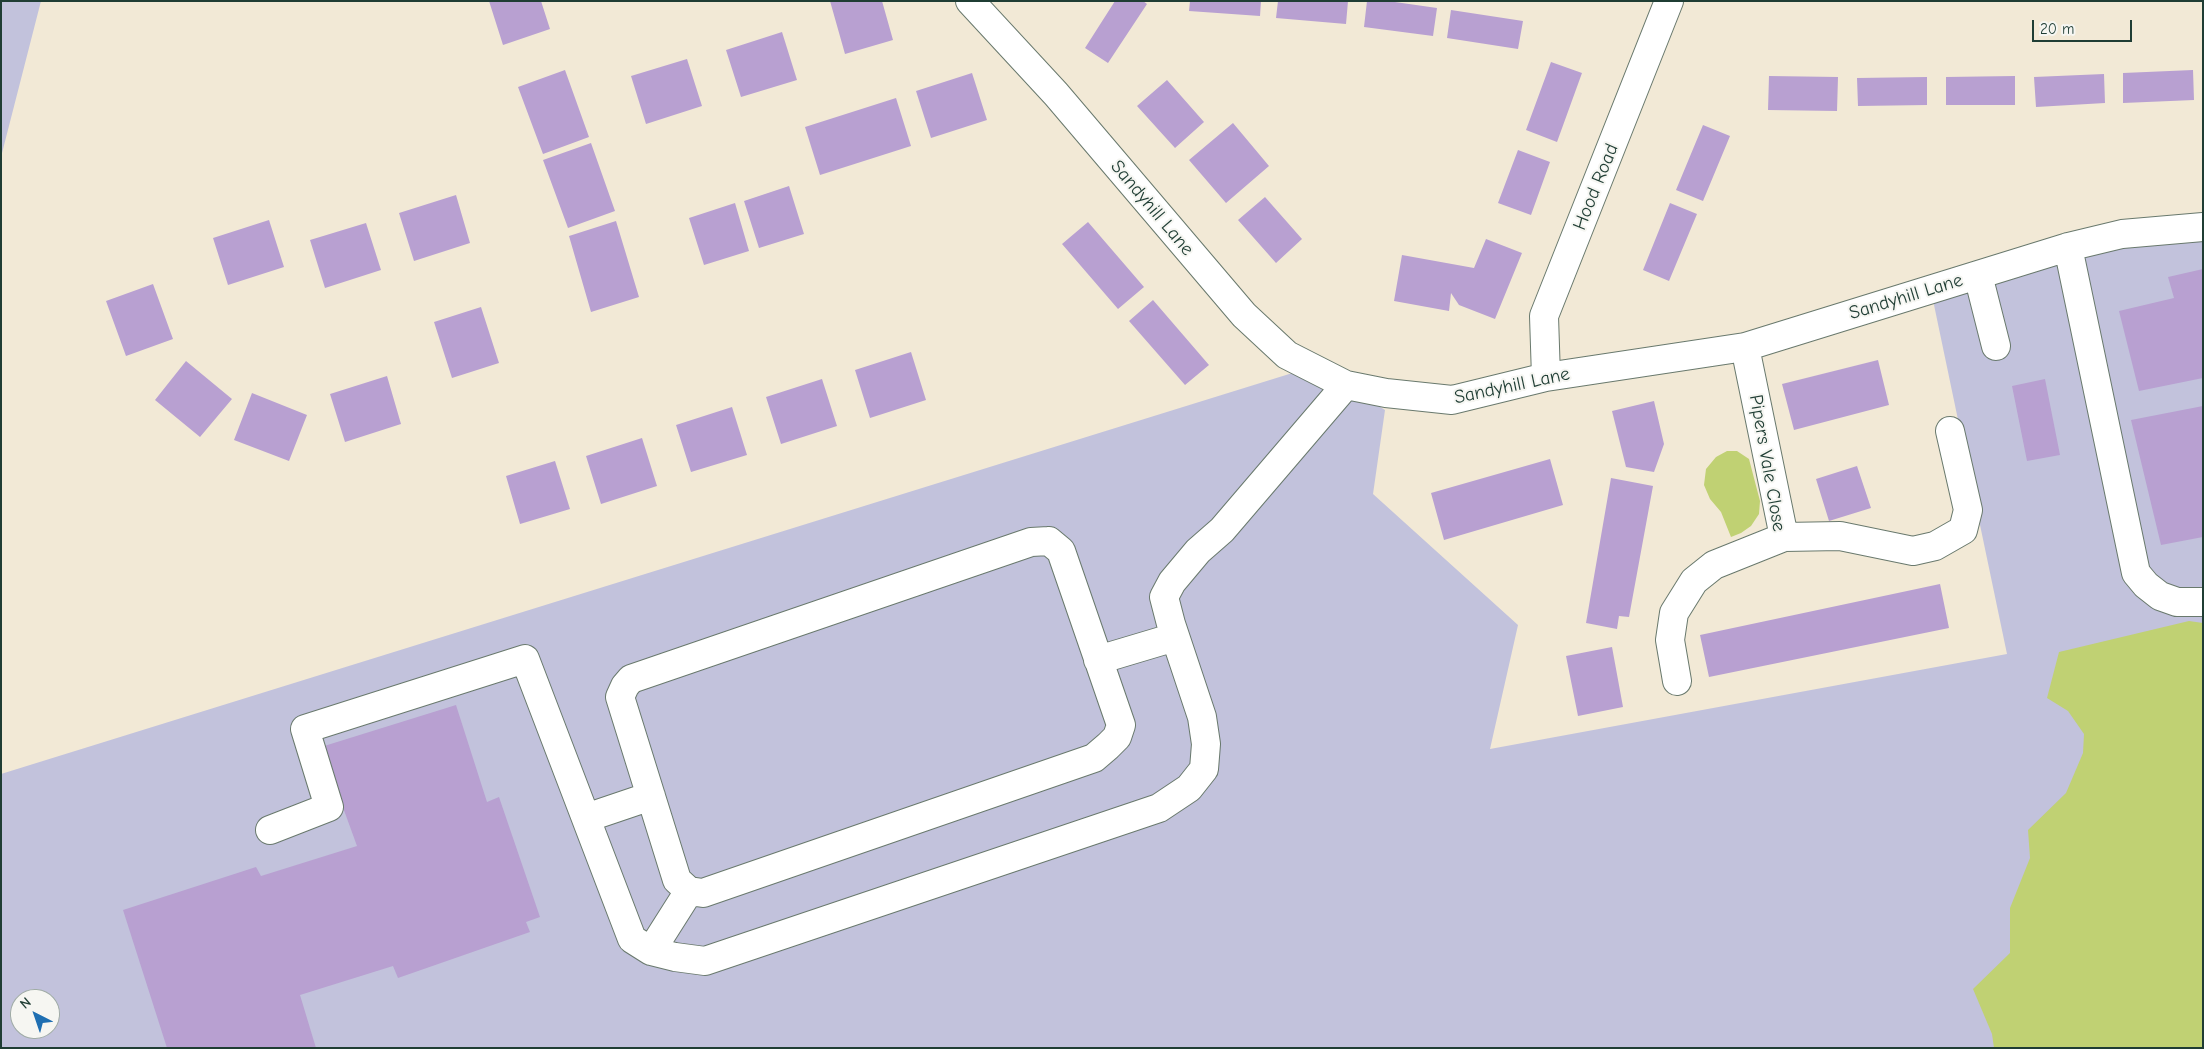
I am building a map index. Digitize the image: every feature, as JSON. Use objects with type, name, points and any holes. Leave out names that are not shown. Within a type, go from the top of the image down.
[{"type":"street","name":"Sandyhill Lane","points":[[970,1],[1056,94],[1244,315],[1287,355],[1346,385],[1386,393],[1452,400],[1546,377],[1745,347],[2068,247],[2122,234],[2203,227]]},
{"type":"street","name":"Hood Road","points":[[1546,377],[1544,316],[1669,1]]},
{"type":"street","points":[[2068,247],[2136,572],[2146,585],[2160,596],[2177,602],[2203,602]]},
{"type":"street","points":[[1978,275],[1996,346]]},
{"type":"street","name":"Pipers Vale Close","points":[[1677,681],[1670,640],[1674,613],[1694,581],[1714,565],[1784,537],[1745,347]]},
{"type":"street","points":[[270,830],[329,807],[305,729],[525,659],[632,939],[651,951],[676,957],[706,961],[1160,808],[1189,788],[1204,769],[1206,744],[1202,717],[1175,637],[1164,597],[1172,582],[1198,551],[1222,530],[1346,385]]},
{"type":"street","points":[[1784,537],[1840,536],[1913,551],[1935,546],[1963,530],[1968,510],[1950,431]]},
{"type":"street","points":[[1049,541],[1061,551],[1121,725],[1117,737],[1094,758],[703,893],[689,891],[678,880],[651,796],[620,697],[631,679],[1031,542],[1049,541]]},
{"type":"street","points":[[1098,660],[1175,637]]},
{"type":"street","points":[[586,818],[651,796]]},
{"type":"street","points":[[651,951],[689,891]]},
{"type":"shaded area","points":[[1,1],[41,1],[1,157]]},
{"type":"shaded area","points":[[2203,227],[2203,1048],[1,1048],[1,774],[1315,366],[1385,410],[1373,494],[1518,625],[1490,749],[2007,654],[1929,281]]},
{"type":"green space","points":[[1727,451],[1737,451],[1749,459],[1760,501],[1759,514],[1751,526],[1731,537],[1721,512],[1710,499],[1704,485],[1706,469],[1716,457]]},
{"type":"green space","points":[[2189,621],[2203,623],[2203,1048],[1994,1048],[1992,1034],[1973,989],[2010,953],[2010,908],[2030,858],[2028,830],[2066,793],[2083,753],[2084,734],[2068,711],[2047,698],[2059,652]]},
{"type":"building","points":[[489,1],[541,1],[550,29],[503,45]]},
{"type":"building","points":[[830,1],[882,1],[893,40],[845,54]]},
{"type":"building","points":[[1115,1],[1143,1],[1147,4],[1108,63],[1085,48]]},
{"type":"building","points":[[1190,1],[1261,1],[1260,16],[1189,11]]},
{"type":"building","points":[[1278,1],[1348,1],[1346,24],[1276,18]]},
{"type":"building","points":[[1367,1],[1388,1],[1437,8],[1433,36],[1364,27]]},
{"type":"building","points":[[1451,10],[1523,21],[1518,49],[1447,38]]},
{"type":"building","points":[[782,32],[797,80],[741,97],[726,50]]},
{"type":"building","points":[[687,59],[702,106],[646,124],[631,76]]},
{"type":"building","points":[[1551,62],[1582,73],[1557,142],[1526,130]]},
{"type":"building","points":[[565,70],[589,137],[543,154],[518,87]]},
{"type":"building","points":[[2193,70],[2194,100],[2123,103],[2123,73]]},
{"type":"building","points":[[972,73],[987,120],[931,138],[916,91]]},
{"type":"building","points":[[2104,74],[2105,103],[2036,107],[2034,77]]},
{"type":"building","points":[[1769,76],[1838,77],[1837,111],[1768,110]]},
{"type":"building","points":[[2015,76],[2015,105],[1946,105],[1946,77]]},
{"type":"building","points":[[1927,77],[1927,105],[1858,106],[1857,78]]},
{"type":"building","points":[[1167,80],[1204,122],[1175,148],[1137,106]]},
{"type":"building","points":[[896,98],[911,146],[820,175],[805,127]]},
{"type":"building","points":[[1233,123],[1269,166],[1226,203],[1189,160]]},
{"type":"building","points":[[1703,125],[1730,136],[1703,201],[1676,190]]},
{"type":"building","points":[[591,143],[615,211],[568,228],[543,160]]},
{"type":"building","points":[[1518,150],[1550,162],[1531,215],[1498,203]]},
{"type":"building","points":[[789,186],[804,234],[759,248],[744,201]]},
{"type":"building","points":[[456,195],[470,243],[414,261],[399,213]]},
{"type":"building","points":[[1265,197],[1302,239],[1276,263],[1238,220]]},
{"type":"building","points":[[735,203],[749,251],[704,265],[689,218]]},
{"type":"building","points":[[1670,203],[1697,214],[1669,281],[1643,270]]},
{"type":"building","points":[[269,220],[284,267],[228,285],[213,238]]},
{"type":"building","points":[[616,221],[639,297],[591,312],[569,236]]},
{"type":"building","points":[[1088,222],[1144,287],[1118,309],[1062,244]]},
{"type":"building","points":[[366,223],[381,270],[325,288],[310,240]]},
{"type":"building","points":[[1486,239],[1522,253],[1495,319],[1459,305],[1451,293],[1449,311],[1394,301],[1402,255],[1474,268]]},
{"type":"building","points":[[2203,269],[2203,378],[2139,391],[2119,311],[2174,298],[2168,277]]},
{"type":"building","points":[[153,284],[173,339],[126,356],[106,301]]},
{"type":"building","points":[[1153,300],[1209,365],[1185,385],[1129,321]]},
{"type":"building","points":[[481,307],[499,363],[452,378],[434,322]]},
{"type":"building","points":[[911,352],[926,400],[870,418],[855,370]]},
{"type":"building","points":[[1878,360],[1889,405],[1794,430],[1782,384]]},
{"type":"building","points":[[186,361],[232,399],[200,437],[155,400]]},
{"type":"building","points":[[387,376],[401,424],[345,442],[330,394]]},
{"type":"building","points":[[822,379],[837,426],[781,444],[766,397]]},
{"type":"building","points":[[2045,379],[2060,455],[2027,461],[2012,386]]},
{"type":"building","points":[[252,393],[307,415],[289,461],[234,440]]},
{"type":"building","points":[[1654,401],[1664,444],[1654,472],[1626,467],[1612,411]]},
{"type":"building","points":[[2203,406],[2203,537],[2161,545],[2131,420]]},
{"type":"building","points":[[732,407],[747,455],[691,472],[676,425]]},
{"type":"building","points":[[642,438],[657,486],[601,504],[586,456]]},
{"type":"building","points":[[1550,459],[1563,505],[1444,540],[1431,493]]},
{"type":"building","points":[[555,461],[570,509],[520,524],[506,476]]},
{"type":"building","points":[[1857,466],[1871,508],[1829,521],[1816,479]]},
{"type":"building","points":[[1611,478],[1653,486],[1629,617],[1619,616],[1617,629],[1586,623]]},
{"type":"building","points":[[1940,584],[1949,628],[1709,677],[1700,635]]},
{"type":"building","points":[[1612,647],[1623,707],[1578,716],[1566,656]]},
{"type":"building","points":[[456,705],[487,802],[499,797],[540,917],[526,922],[530,932],[398,978],[393,966],[300,995],[316,1048],[167,1048],[123,910],[256,867],[261,876],[357,846],[321,747]]}]
